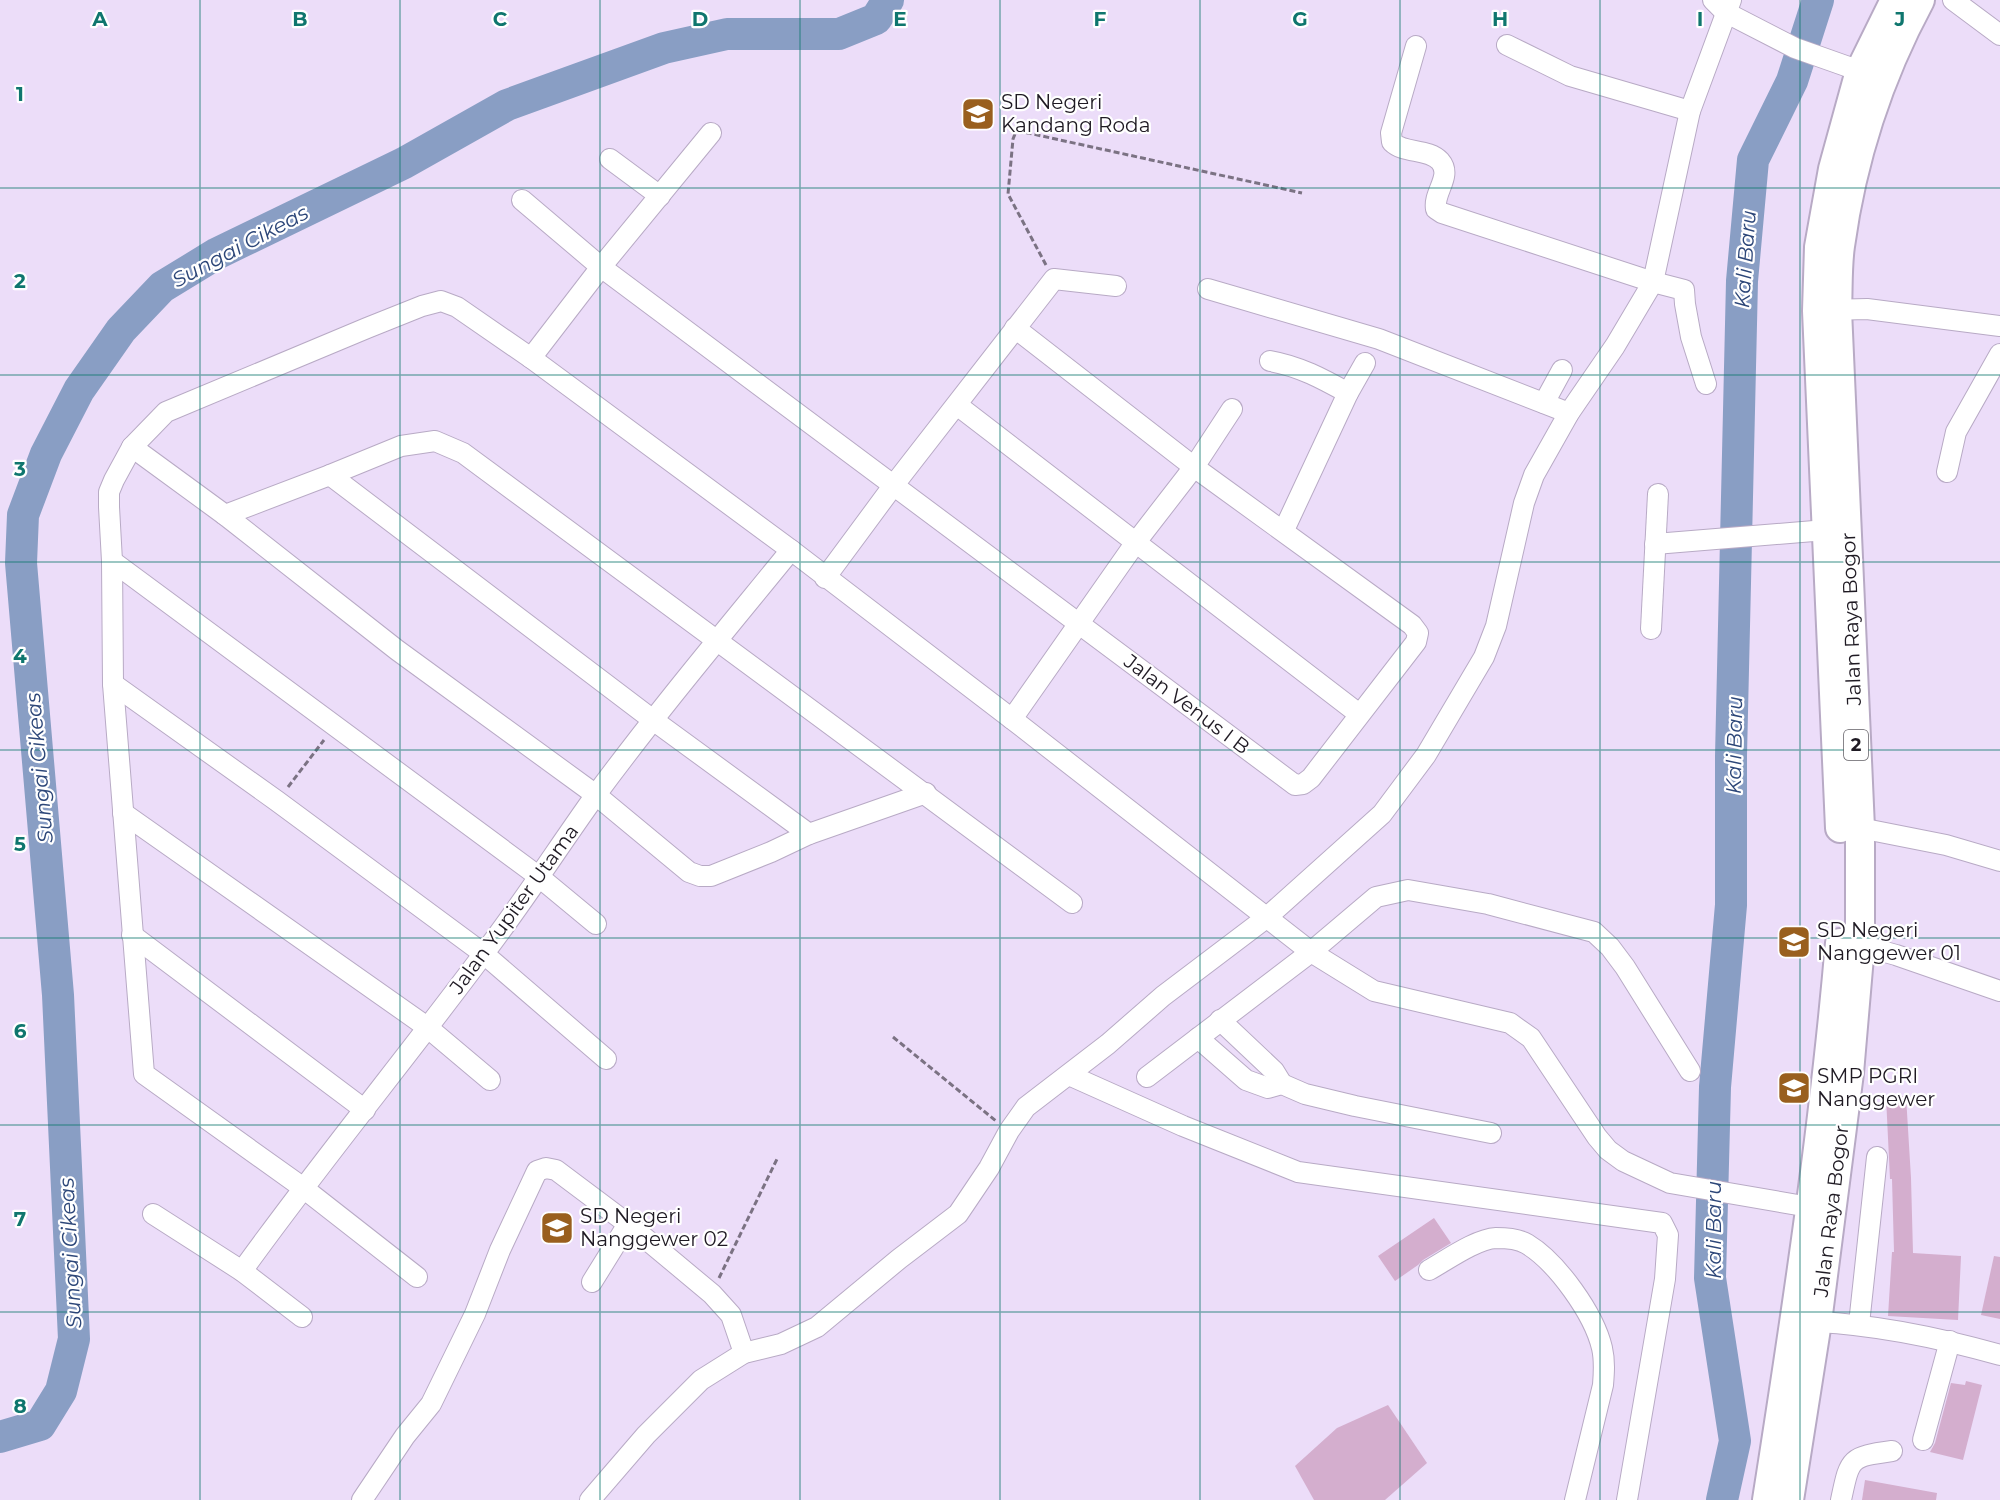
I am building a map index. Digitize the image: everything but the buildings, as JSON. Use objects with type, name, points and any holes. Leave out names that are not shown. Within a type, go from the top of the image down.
[{"type":"highway","name":"Jalan Raya Bogor","points":[[1850,944],[1840,828],[1836,529],[1827,310],[1821,236],[1833,170],[1860,71],[1895,0]]},
{"type":"highway","name":"Jalan Raya Bogor","points":[[1827,310],[1853,172],[1877,90],[1900,36],[1920,0]]},
{"type":"highway","name":"Jalan Raya Bogor","points":[[1767,1500],[1796,1319],[1808,1207],[1849,1073],[1850,944],[1860,828],[1836,529]]},
{"type":"highway","name":"Jalan Raya Bogor","points":[[1789,1500],[1817,1322],[1808,1207]]},
{"type":"street","points":[[1953,0],[2000,35]]},
{"type":"street","points":[[590,1500],[646,1435],[701,1380],[744,1353],[781,1344],[817,1328],[899,1259],[958,1214],[1026,1107],[1069,1075],[1163,996],[1266,918],[1382,814],[1426,755],[1484,657],[1496,626],[1524,503],[1534,475],[1569,413],[1615,346],[1653,282],[1690,111],[1723,4],[1795,48],[1860,71]]},
{"type":"street","points":[[1507,45],[1570,76],[1690,111]]},
{"type":"street","points":[[1416,46],[1391,133],[1392,141],[1397,147],[1437,157],[1444,166],[1445,176],[1435,202],[1436,209],[1442,213],[1653,282],[1682,289],[1685,292],[1684,304],[1691,337],[1706,384]]},
{"type":"street","points":[[531,358],[601,267],[711,133]]},
{"type":"street","points":[[610,159],[660,196]]},
{"type":"street","name":"Jalan Venus I B","points":[[522,200],[601,267],[1295,785],[1303,784],[1311,778],[1359,714]]},
{"type":"street","points":[[825,578],[893,486],[1054,279],[1116,286]]},
{"type":"street","points":[[1208,289],[1356,331],[1569,413]]},
{"type":"street","points":[[417,1277],[302,1187],[144,1074],[113,684],[109,492],[117,472],[132,447],[166,412],[368,328],[441,301],[457,307],[531,358],[791,550],[1311,952],[1374,991],[1510,1023],[1531,1038],[1597,1137],[1608,1150],[1623,1161],[1670,1183],[1808,1207]]},
{"type":"street","points":[[1827,310],[1867,309],[2000,326]]},
{"type":"street","points":[[957,405],[1359,714],[1416,642],[1418,633],[1412,625],[1284,530],[1194,467],[1015,328]]},
{"type":"street","points":[[1947,472],[1956,432],[2000,354]]},
{"type":"street","points":[[1270,361],[1304,369],[1348,393]]},
{"type":"street","points":[[1284,530],[1348,393],[1365,363]]},
{"type":"street","points":[[1544,403],[1562,370]]},
{"type":"street","points":[[1012,719],[1136,542],[1194,467],[1232,409]]},
{"type":"street","points":[[225,515],[401,446],[435,441],[462,453],[716,642],[926,793],[1072,903]]},
{"type":"street","points":[[132,447],[225,515],[398,650],[596,795],[689,872],[700,876],[711,876],[809,834],[926,793]]},
{"type":"street","points":[[330,475],[653,720],[809,834]]},
{"type":"street","points":[[1651,629],[1658,494]]},
{"type":"street","points":[[1655,544],[1836,529]]},
{"type":"street","name":"Jalan Yupiter Utama","points":[[242,1271],[302,1187],[365,1110],[484,954],[596,795],[653,720],[791,550]]},
{"type":"street","points":[[112,561],[538,876],[596,924]]},
{"type":"street","points":[[113,684],[277,801],[484,954],[606,1059]]},
{"type":"street","points":[[123,813],[428,1027],[490,1080]]},
{"type":"street","points":[[1860,828],[1946,845],[2000,861]]},
{"type":"street","points":[[1147,1077],[1311,952],[1376,897],[1408,890],[1488,904],[1594,932],[1610,947],[1625,967],[1690,1071]]},
{"type":"street","points":[[132,935],[365,1110]]},
{"type":"street","points":[[1850,944],[1896,955],[2000,991]]},
{"type":"street","points":[[1220,1020],[1274,1071],[1282,1084],[1305,1094],[1491,1133]]},
{"type":"street","points":[[1198,1038],[1246,1080],[1268,1088],[1282,1084]]},
{"type":"street","points":[[1069,1075],[1183,1126],[1298,1172],[1662,1223],[1668,1235],[1665,1280],[1627,1500]]},
{"type":"street","points":[[1859,1324],[1877,1157]]},
{"type":"street","points":[[362,1500],[405,1436],[431,1404],[475,1314],[500,1250],[537,1171],[546,1168],[556,1170],[628,1224],[712,1294],[731,1315],[744,1353]]},
{"type":"street","points":[[153,1214],[242,1271],[302,1317]]},
{"type":"street","points":[[592,1282],[628,1224]]},
{"type":"street","points":[[1429,1270],[1474,1245],[1493,1238],[1526,1243],[1557,1269],[1583,1305],[1602,1347],[1605,1367],[1603,1385],[1575,1500]]},
{"type":"street","points":[[1817,1322],[1859,1324],[1950,1341],[2000,1354]]},
{"type":"street","points":[[1923,1440],[1950,1341]]},
{"type":"street","points":[[1841,1500],[1848,1467],[1863,1455],[1892,1451]]},
{"type":"path","points":[[1054,279],[1008,194],[1013,139],[1019,131],[1302,193]]},
{"type":"path","points":[[277,801],[324,741],[337,729]]},
{"type":"path","points":[[893,1037],[1009,1131]]},
{"type":"path","points":[[712,1294],[778,1156]]},
{"type":"waterway","name":"Sungai Cikeas","points":[[0,1437],[40,1425],[61,1391],[74,1339],[58,995],[21,563],[23,515],[46,454],[79,390],[121,330],[162,287],[216,254],[404,163],[507,105],[664,48],[727,34],[839,34],[876,19],[888,0]]},
{"type":"waterway","name":"Kali Baru","points":[[1722,1500],[1735,1441],[1710,1278],[1715,1087],[1731,905],[1731,756],[1742,281],[1753,160],[1792,81],[1818,0]]},
{"type":"place","name":"SD Negeri Kandang Roda","points":[[978,114]]},
{"type":"place","name":"SD Negeri Nanggewer 01","points":[[1794,942]]},
{"type":"place","name":"SMP PGRI Nanggewer","points":[[1794,1088]]},
{"type":"place","name":"SD Negeri Nanggewer 02","points":[[557,1228]]}]
